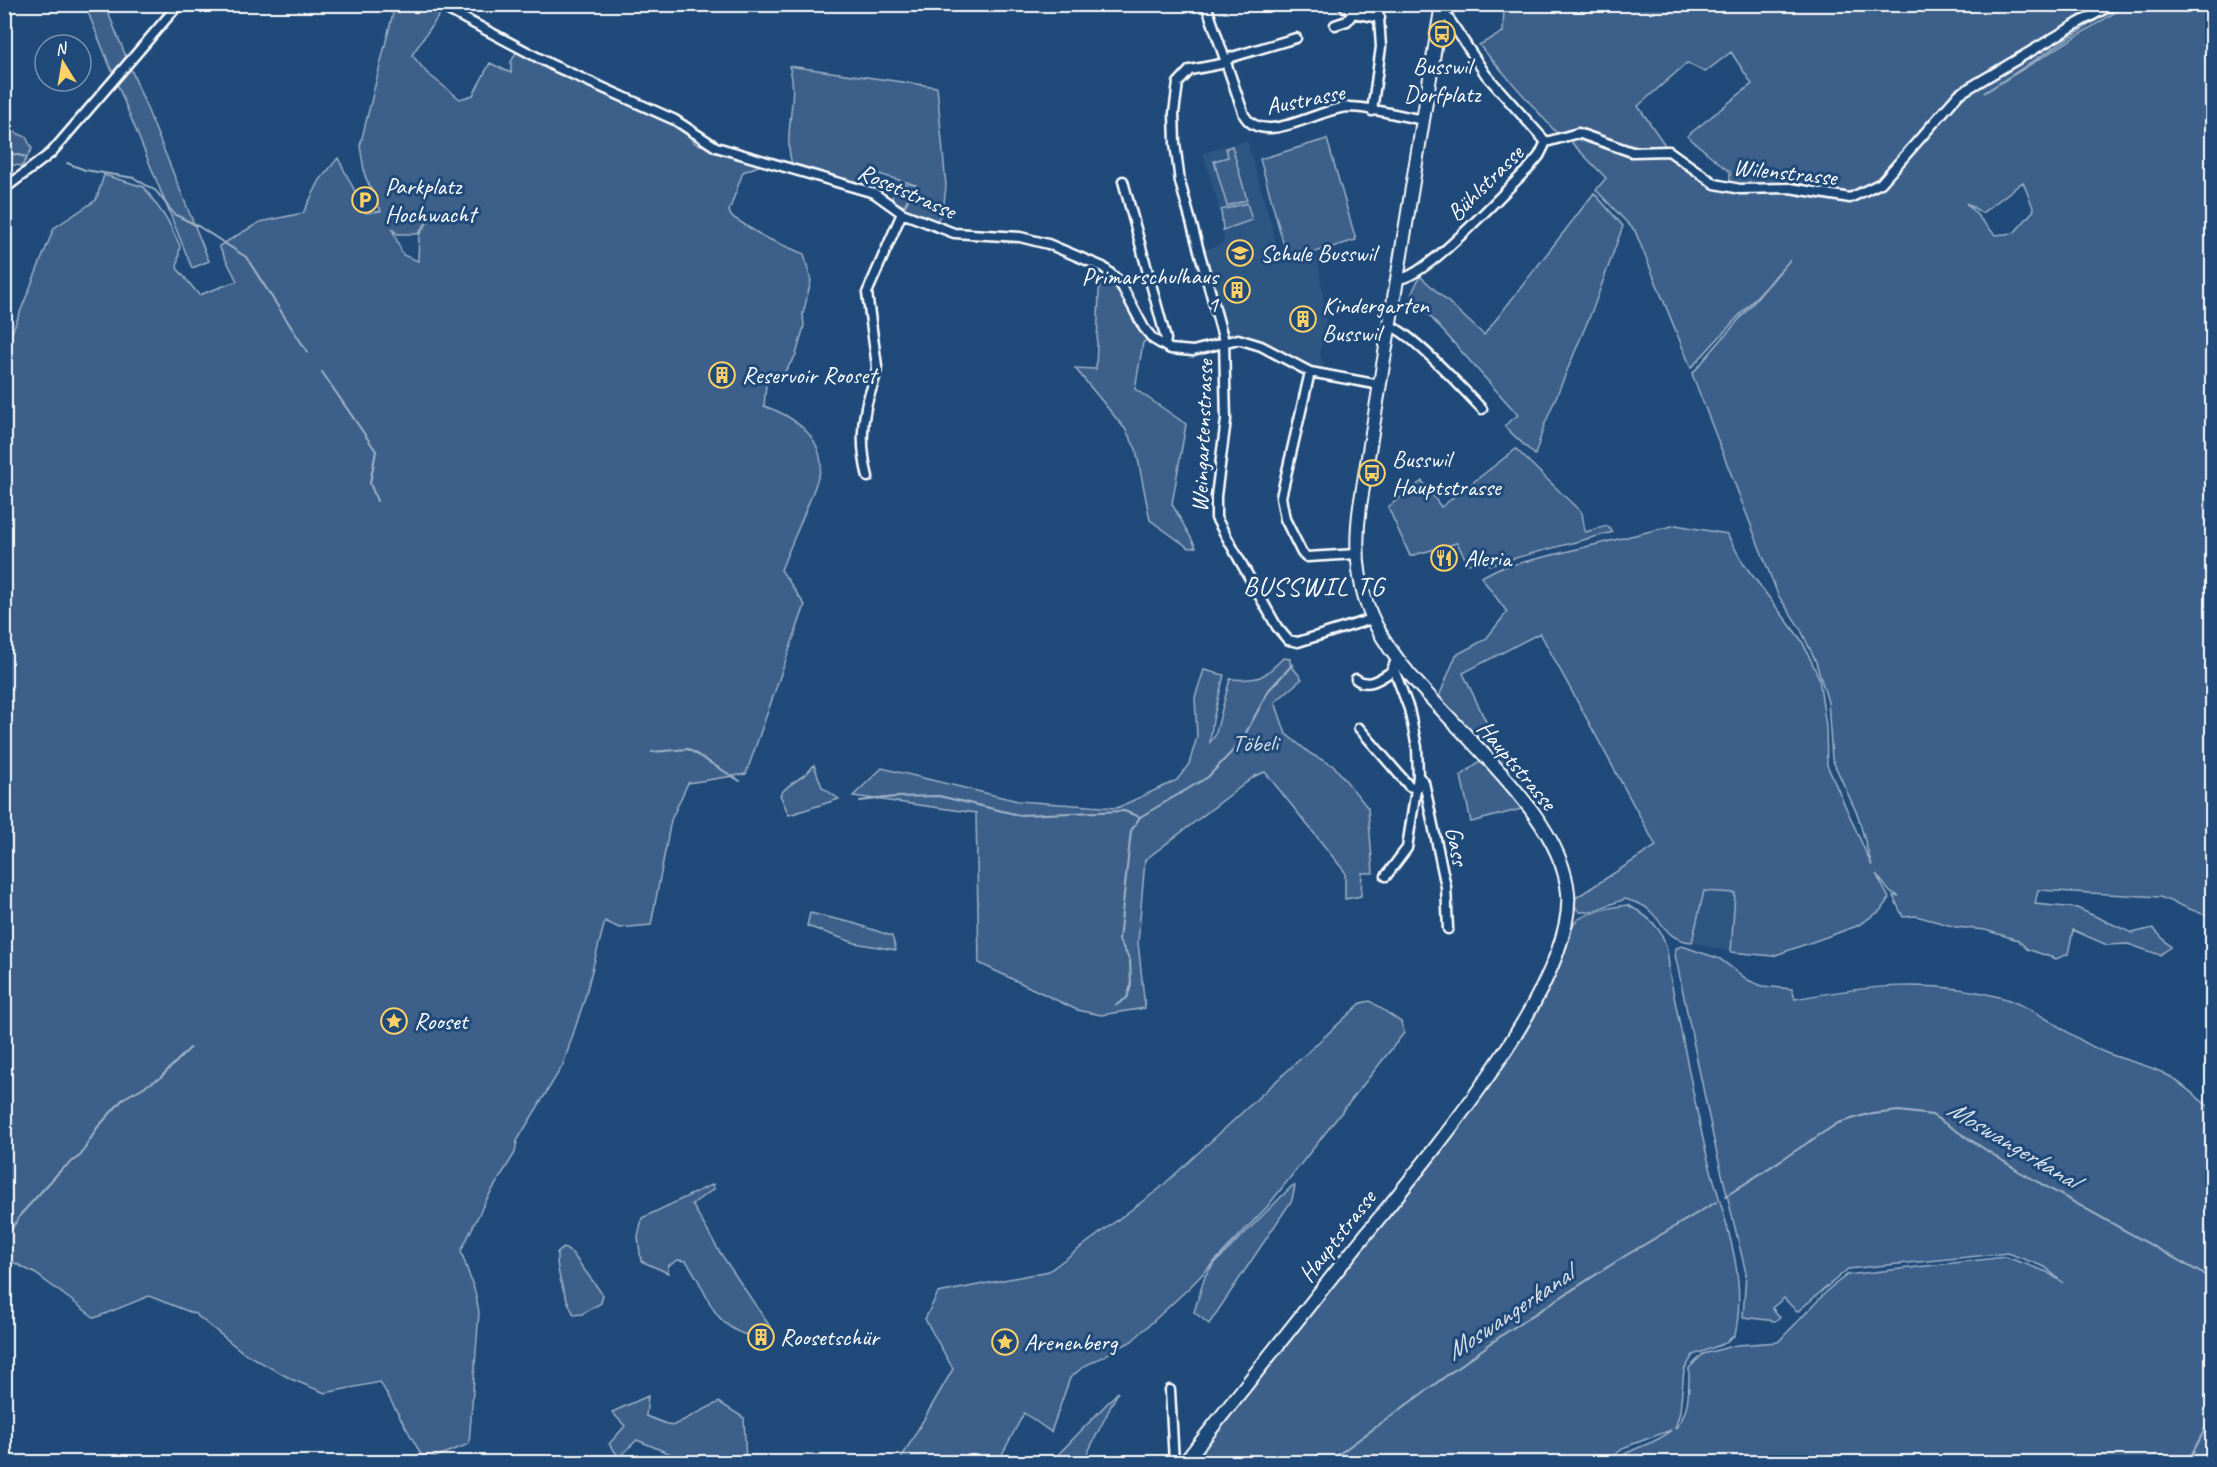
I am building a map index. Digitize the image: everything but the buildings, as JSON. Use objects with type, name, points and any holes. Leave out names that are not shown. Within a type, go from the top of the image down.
[{"type":"street","points":[[4,189],[51,153],[179,4]]},
{"type":"street","name":"Rosetstrasse","points":[[437,4],[552,65],[675,120],[717,147],[874,193],[902,213],[962,235],[1020,237],[1048,244],[1103,267],[1119,281],[1144,328],[1153,339],[1166,346]]},
{"type":"street","name":"Austrasse","points":[[1206,4],[1244,115],[1253,126],[1267,130],[1343,108],[1423,120]]},
{"type":"street","points":[[1342,4],[1353,13],[1380,18]]},
{"type":"street","points":[[1372,111],[1381,47],[1378,4]]},
{"type":"street","name":"Wilenstrasse","points":[[1546,142],[1578,133],[1632,152],[1669,151],[1714,184],[1740,189],[1790,188],[1850,198],[1881,183],[1959,94],[2114,4]]},
{"type":"street","name":"Hauptstrasse","points":[[1185,1462],[1481,1085],[1535,1001],[1550,971],[1565,930],[1568,906],[1566,880],[1554,849],[1535,817],[1502,775],[1395,665],[1372,619],[1363,592],[1357,554],[1360,506],[1441,9]]},
{"type":"street","name":"Bühlstrasse","points":[[1397,279],[1409,277],[1445,250],[1528,169],[1539,156],[1546,142],[1486,75],[1441,9]]},
{"type":"street","points":[[1335,25],[1347,21],[1353,13]]},
{"type":"street","points":[[1224,341],[1180,182],[1174,143],[1174,113],[1178,83],[1185,73],[1296,38]]},
{"type":"street","points":[[1124,181],[1166,346],[1180,351],[1193,351],[1238,339],[1261,346],[1310,372],[1380,385]]},
{"type":"street","points":[[868,477],[862,453],[866,407],[877,377],[877,366],[867,293],[902,213]]},
{"type":"street","points":[[1389,326],[1395,327],[1412,340],[1482,409]]},
{"type":"street","name":"Weingartenstrasse","points":[[1224,341],[1226,420],[1215,508],[1221,530],[1277,627],[1288,640],[1298,642],[1372,619]]},
{"type":"street","points":[[1310,372],[1283,484],[1282,510],[1295,540],[1307,557],[1357,554]]},
{"type":"street","points":[[1356,679],[1365,684],[1372,683],[1395,665],[1411,719],[1418,755],[1417,788],[1407,848],[1386,876]]},
{"type":"street","points":[[1359,728],[1409,786],[1417,788]]},
{"type":"street","name":"Gass","points":[[1418,776],[1423,777],[1444,879],[1448,929]]},
{"type":"street","points":[[1170,1390],[1174,1462]]},
{"type":"street","points":[[4,1459],[10,1462]]},
{"type":"shaded area","name":"Schule Busswil","points":[[1247,140],[1282,263],[1317,254],[1326,313],[1327,336],[1320,354],[1324,367],[1313,366],[1267,345],[1229,334],[1224,330],[1200,252],[1224,243],[1220,211],[1203,153]]},
{"type":"shaded area","points":[[1704,891],[1735,893],[1731,952],[1692,942]]},
{"type":"green space","points":[[85,5],[105,5],[209,261],[192,268]]},
{"type":"green space","points":[[395,5],[432,5],[442,11],[412,55],[427,73],[460,99],[473,95],[490,63],[511,73],[511,62],[518,49],[558,74],[661,116],[678,126],[695,143],[761,165],[743,172],[729,211],[731,216],[764,237],[804,254],[811,281],[803,314],[804,326],[796,355],[784,373],[767,374],[764,406],[794,420],[810,435],[819,454],[821,465],[810,499],[781,570],[805,605],[746,774],[688,783],[671,820],[651,925],[619,928],[605,921],[584,1001],[563,1065],[517,1141],[515,1153],[486,1200],[461,1251],[475,1292],[479,1312],[469,1444],[425,1461],[380,1382],[325,1393],[291,1379],[244,1353],[195,1314],[149,1296],[95,1318],[36,1274],[5,1258],[4,352],[54,228],[96,200],[104,175],[144,187],[168,221],[180,246],[177,268],[199,295],[237,281],[219,246],[260,222],[303,213],[320,180],[338,158],[366,213],[381,211],[365,176],[360,146]],"holes":[[[432,215],[419,235],[418,261],[403,255],[392,229],[397,234],[418,234]]]},
{"type":"green space","points":[[1504,5],[2120,5],[1984,93],[2127,5],[2212,5],[2212,918],[2160,897],[2038,890],[2035,904],[2077,908],[2132,933],[2153,928],[2171,947],[2160,955],[2128,944],[2107,945],[2073,930],[2068,954],[2056,959],[2027,949],[2018,940],[1985,930],[1956,927],[1916,916],[1903,917],[1893,896],[1899,896],[1890,892],[1876,874],[1889,898],[1880,911],[1857,926],[1773,956],[1731,952],[1735,893],[1704,891],[1692,942],[1683,941],[1671,935],[1648,909],[1625,899],[1590,912],[1580,912],[1573,905],[1574,899],[1656,846],[1540,633],[1463,673],[1517,787],[1438,699],[1456,655],[1486,639],[1507,612],[1481,577],[1499,568],[1676,525],[1727,534],[1743,563],[1802,641],[1819,678],[1826,727],[1827,765],[1872,866],[1858,816],[1832,759],[1828,702],[1816,662],[1800,628],[1778,595],[1692,374],[1790,260],[1691,368],[1635,231],[1596,190],[1606,178],[1572,143],[1577,133],[1560,137],[1479,45],[1503,32]],"holes":[[[1731,52],[1752,84],[1687,136],[1730,172],[1730,186],[1692,168],[1669,151],[1638,106],[1687,63],[1705,72]],[[2023,182],[2034,210],[2014,233],[1995,235],[1966,203],[1982,213]]]},
{"type":"green space","points":[[789,66],[937,87],[946,186],[943,212],[935,223],[903,210],[916,185],[872,172],[866,187],[793,167],[789,142],[793,90]]},
{"type":"green space","points":[[5,128],[26,137],[32,149],[22,166],[5,164]]},
{"type":"green space","points":[[1327,139],[1356,240],[1288,260],[1260,159]]},
{"type":"green space","points":[[1232,146],[1247,200],[1227,206],[1214,161],[1228,157],[1226,148]]},
{"type":"green space","points":[[899,181],[913,188],[904,206],[891,200]]},
{"type":"green space","points":[[1594,193],[1623,226],[1594,306],[1544,426],[1535,455],[1504,426],[1518,415],[1411,295],[1420,276],[1484,335]]},
{"type":"green space","points":[[1247,203],[1252,220],[1223,230],[1221,210]]},
{"type":"green space","points":[[1100,268],[1149,338],[1143,343],[1135,389],[1186,424],[1172,504],[1196,547],[1189,548],[1150,520],[1136,449],[1125,429],[1075,368],[1096,369]]},
{"type":"green space","points":[[1516,449],[1582,513],[1585,532],[1607,526],[1613,532],[1489,565],[1485,561],[1468,564],[1457,543],[1410,556],[1388,507],[1422,481],[1441,507]]},
{"type":"green space","name":"Töbeli","points":[[1283,658],[1290,659],[1290,664],[1302,679],[1275,702],[1286,734],[1311,754],[1334,766],[1368,808],[1373,873],[1362,873],[1361,896],[1345,899],[1345,872],[1265,772],[1255,776],[1145,860],[1138,942],[1145,1008],[1101,1015],[1077,1010],[979,963],[976,813],[853,796],[882,768],[1018,801],[1117,808],[1177,780],[1189,764],[1197,737],[1195,697],[1204,670],[1224,675],[1210,742],[1215,736],[1230,679],[1255,679],[1266,674]]},
{"type":"green space","points":[[1482,759],[1525,808],[1471,822],[1461,776]]},
{"type":"green space","points":[[814,765],[822,787],[839,799],[789,815],[780,795]]},
{"type":"green space","points":[[1628,905],[1654,924],[1660,931],[1667,949],[1669,972],[1696,1107],[1736,1266],[1738,1312],[1735,1335],[1723,1344],[1693,1355],[1684,1370],[1680,1412],[1675,1429],[1684,1416],[1686,1408],[1689,1368],[1703,1354],[1737,1345],[1778,1342],[1830,1288],[1847,1275],[2006,1257],[2047,1272],[2063,1283],[2045,1267],[2008,1253],[1848,1269],[1797,1312],[1784,1298],[1772,1308],[1780,1317],[1775,1321],[1743,1317],[1746,1273],[1714,1141],[1675,954],[1676,948],[1682,946],[1720,959],[1748,980],[1762,986],[1792,989],[1795,999],[1899,986],[1951,988],[2003,998],[2030,1009],[2091,1046],[2169,1076],[2212,1109],[2212,1462],[1612,1462],[1671,1430],[1625,1447],[1606,1462],[1330,1462],[1328,1459],[1322,1462],[1188,1462],[1424,1170],[1425,1173],[1429,1162],[1495,1069],[1542,996],[1558,966],[1576,921],[1609,908]]},
{"type":"green space","points":[[810,913],[853,923],[892,936],[896,950],[855,943],[807,926]]},
{"type":"green space","points":[[1370,1001],[1401,1022],[1404,1033],[1267,1207],[1190,1287],[1132,1341],[1083,1367],[1070,1378],[1051,1432],[1024,1413],[998,1462],[899,1462],[953,1369],[925,1319],[938,1293],[1049,1271],[1159,1189],[1361,1003]]},
{"type":"green space","points":[[713,1184],[714,1189],[692,1204],[719,1251],[773,1331],[771,1336],[753,1326],[746,1335],[724,1322],[710,1304],[686,1261],[678,1260],[668,1266],[668,1273],[641,1261],[638,1237],[642,1218]]},
{"type":"green space","points":[[1292,1186],[1295,1186],[1292,1200],[1209,1324],[1194,1312],[1205,1276],[1212,1266]]},
{"type":"green space","points":[[564,1248],[572,1253],[603,1295],[601,1303],[582,1314],[574,1315],[562,1285],[557,1253]]},
{"type":"green space","points":[[1118,1392],[1083,1462],[1051,1462]]},
{"type":"green space","points":[[648,1396],[646,1416],[672,1426],[719,1402],[744,1418],[746,1462],[672,1462],[673,1455],[637,1440],[619,1457],[609,1444],[625,1426],[612,1412]]},
{"type":"waterway","points":[[4,152],[27,157]]},
{"type":"waterway","points":[[67,163],[85,170],[134,178],[156,191],[174,214],[198,226],[246,257],[308,353]]},
{"type":"waterway","points":[[322,372],[376,451],[370,483],[377,501]]},
{"type":"waterway","points":[[860,801],[939,796],[1019,815],[1124,811],[1140,817],[1208,777],[1241,742],[1269,690],[1293,664]]},
{"type":"waterway","points":[[652,752],[688,749],[740,781]]},
{"type":"waterway","points":[[1116,1005],[1127,998],[1131,985],[1130,960],[1119,940],[1131,831],[1140,817]]},
{"type":"waterway","points":[[4,1259],[8,1252],[9,1233],[21,1214],[61,1170],[81,1155],[97,1128],[124,1098],[160,1078],[190,1048]]},
{"type":"waterway","name":"Moswangerkanal","points":[[1726,1196],[1838,1123],[1865,1115],[1899,1111],[1932,1115],[2020,1172],[2212,1279]]},
{"type":"waterway","name":"Moswangerkanal","points":[[1328,1462],[1505,1333],[1625,1256],[1716,1202]]},
{"type":"waterway","points":[[2183,1462],[2192,1454],[2206,1427]]},
{"type":"place","name":"Busswil Dorfplatz","points":[[1442,34]]},
{"type":"place","name":"Parkplatz Hochwacht","points":[[365,200]]},
{"type":"place","name":"Schule Busswil","points":[[1240,253]]},
{"type":"place","name":"Primarschulhaus 1","points":[[1237,290]]},
{"type":"place","name":"Kindergarten Busswil","points":[[1303,319]]},
{"type":"place","name":"Reservoir Rooset","points":[[722,375]]},
{"type":"place","name":"Busswil Hauptstrasse","points":[[1372,473]]},
{"type":"place","name":"Aleria","points":[[1444,558]]},
{"type":"place","name":"Rooset","points":[[394,1021]]},
{"type":"place","name":"Roosetschür","points":[[761,1337]]},
{"type":"place","name":"Arenenberg","points":[[1005,1342]]},
{"type":"district","name":"BUSSWIL TG","points":[[1314,586]]}]
